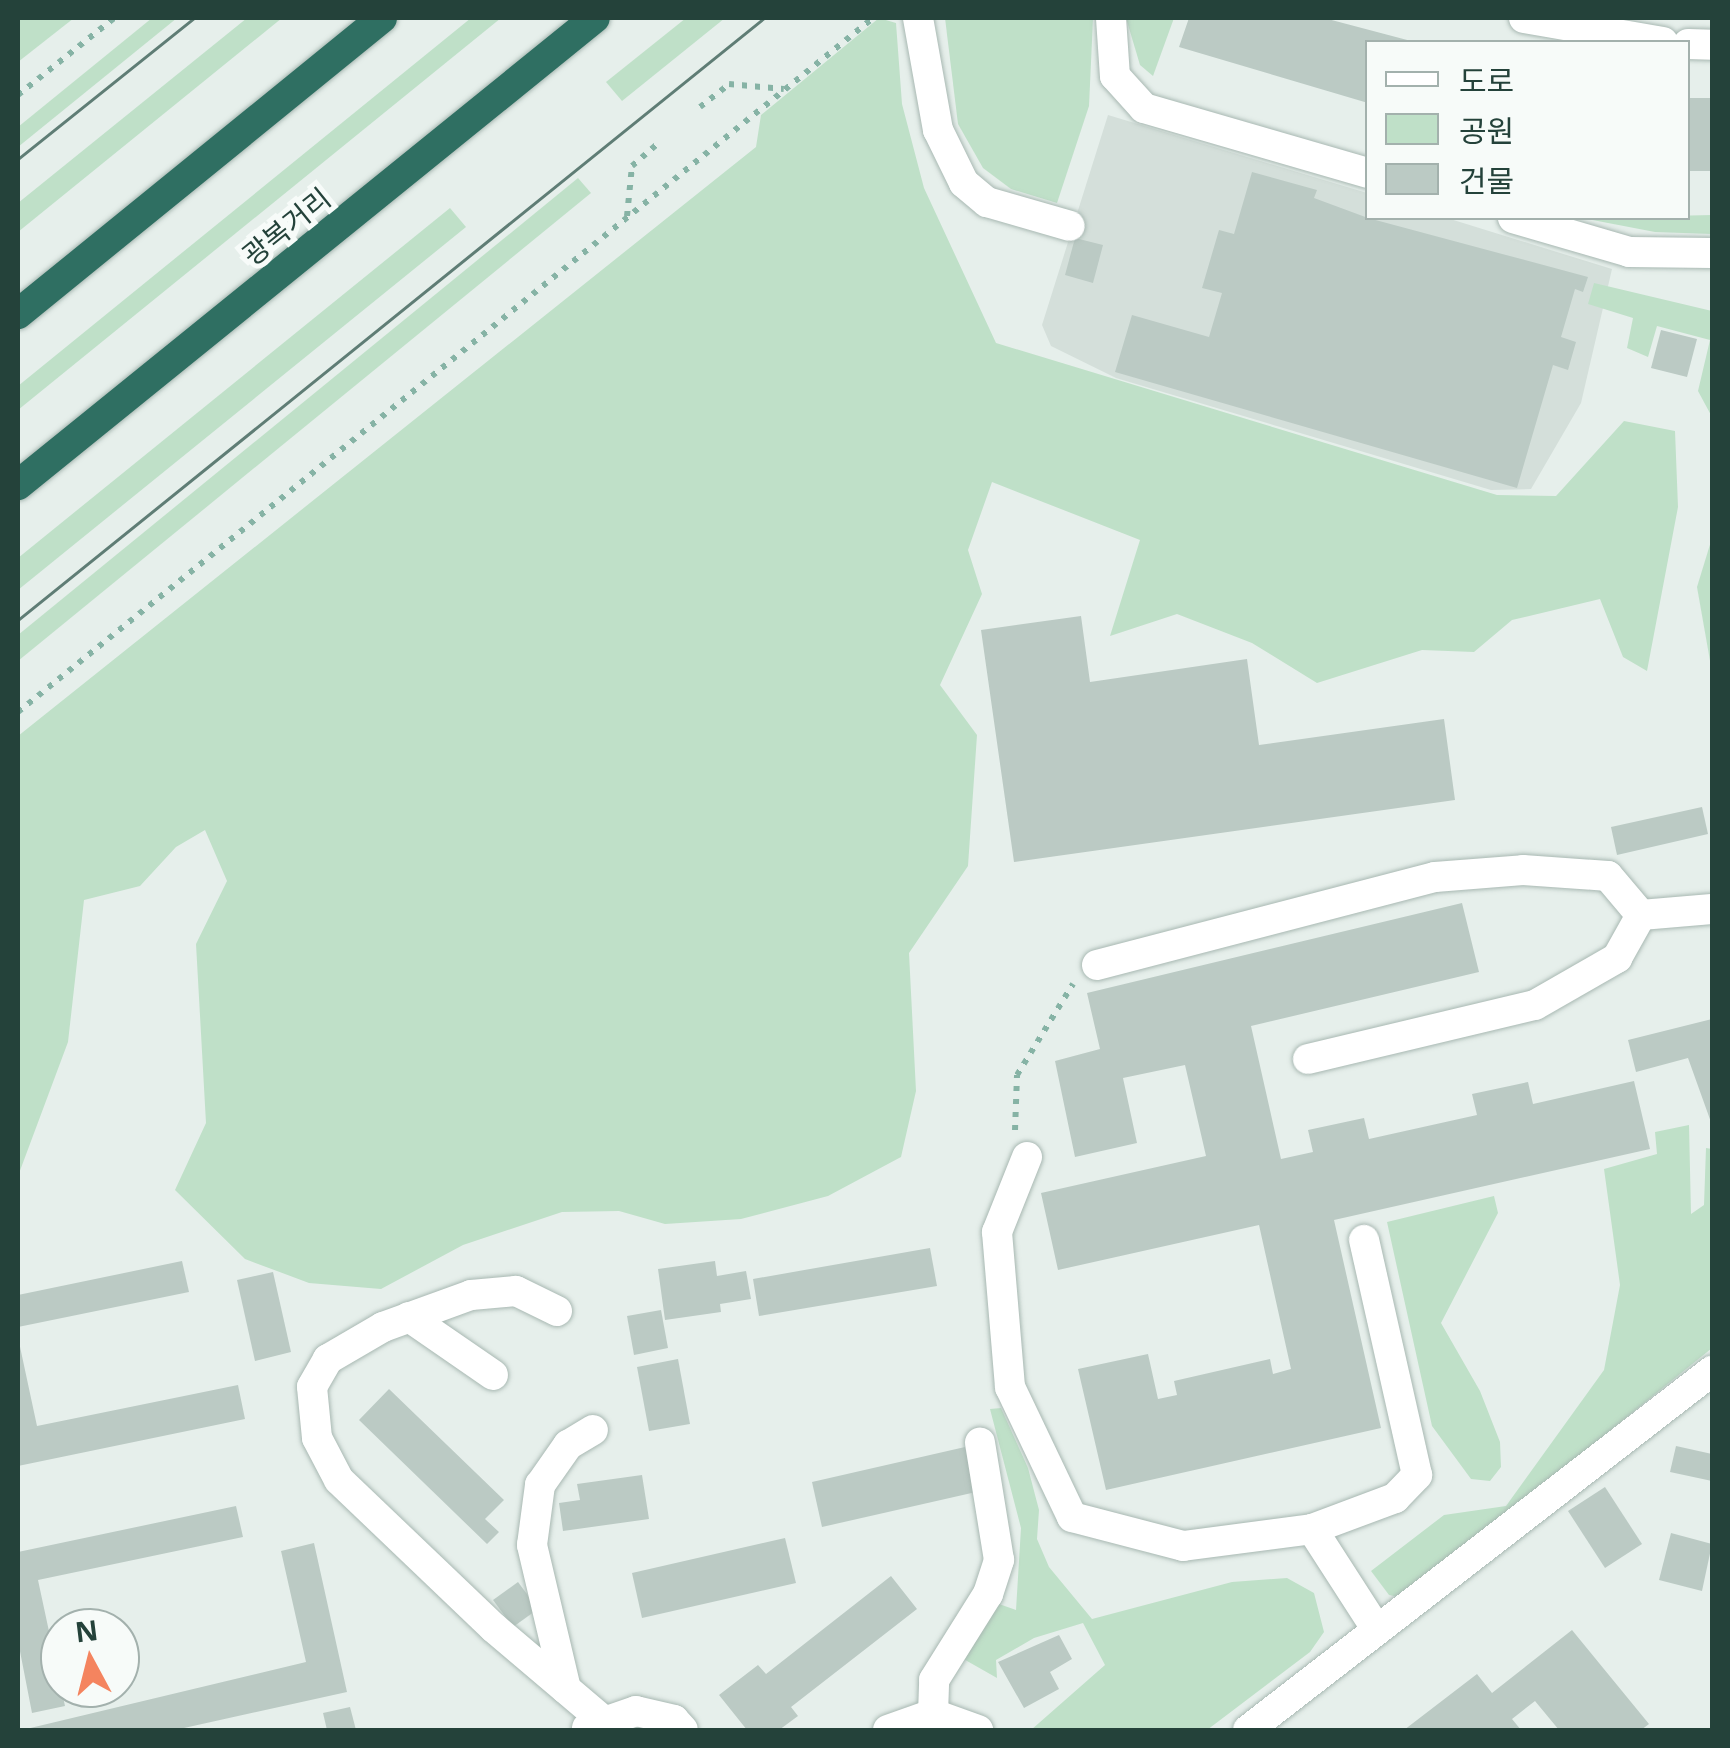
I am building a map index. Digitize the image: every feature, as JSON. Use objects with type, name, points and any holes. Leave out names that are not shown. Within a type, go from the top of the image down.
[{"type":"highway","points":[[18,314],[382,18]]},
{"type":"highway","name":"광복거리","points":[[18,485],[595,18]]},
{"type":"street","points":[[918,18],[938,130],[964,183],[998,206],[1070,226]]},
{"type":"street","points":[[1111,18],[1114,76],[1144,108],[1365,172]]},
{"type":"street","points":[[1524,18],[1653,40]]},
{"type":"street","points":[[1520,220],[1630,252],[1712,254]]},
{"type":"street","points":[[1097,965],[1435,877],[1523,870],[1608,876],[1641,915]]},
{"type":"street","points":[[1641,915],[1712,909]]},
{"type":"street","points":[[1308,1059],[1535,1005],[1617,958],[1641,915]]},
{"type":"street","points":[[1027,1158],[996,1232],[1010,1388],[1072,1516],[1182,1546],[1312,1529],[1396,1498],[1417,1475],[1364,1240]]},
{"type":"street","points":[[557,1311],[516,1291],[471,1295],[409,1318],[328,1359],[312,1387],[316,1438],[339,1480],[566,1689],[595,1726],[636,1711],[674,1720],[683,1730]]},
{"type":"street","points":[[409,1318],[493,1375]]},
{"type":"street","points":[[1248,1730],[1712,1371]]},
{"type":"street","points":[[566,1689],[532,1544],[540,1485],[568,1444],[593,1430]]},
{"type":"street","points":[[933,1714],[934,1680],[988,1594],[999,1560],[980,1443]]},
{"type":"street","points":[[1312,1529],[1377,1630]]},
{"type":"street","points":[[888,1730],[933,1714],[978,1730]]},
{"type":"path","points":[[18,95],[114,18]]},
{"type":"path","points":[[18,712],[872,18]]},
{"type":"path","points":[[700,108],[730,84],[785,90]]},
{"type":"path","points":[[627,217],[632,166],[660,141]]},
{"type":"path","points":[[1027,1158],[1014,1117],[1016,1075],[1077,978],[1097,965]]},
{"type":"shaded area","points":[[1108,115],[1365,192],[1365,220],[1453,220],[1612,269],[1581,403],[1531,489],[1491,490],[1116,378],[1051,346],[1042,325]]},
{"type":"green space","points":[[18,18],[74,18],[18,62]]},
{"type":"green space","points":[[152,18],[177,18],[18,147],[18,127]]},
{"type":"green space","points":[[247,18],[282,18],[18,232],[18,203]]},
{"type":"green space","points":[[471,18],[501,18],[18,410],[18,386]]},
{"type":"green space","points":[[686,18],[725,18],[622,101],[606,82]]},
{"type":"green space","points":[[879,18],[896,23],[902,104],[924,188],[996,343],[1497,495],[1556,496],[1624,421],[1675,431],[1678,507],[1647,671],[1623,657],[1600,599],[1512,620],[1474,652],[1422,650],[1317,683],[1252,643],[1177,614],[1110,636],[1140,540],[992,482],[968,550],[982,594],[940,685],[977,735],[968,866],[909,953],[916,1091],[901,1157],[828,1196],[741,1219],[665,1224],[619,1211],[562,1212],[463,1245],[381,1289],[309,1283],[245,1259],[175,1190],[206,1123],[196,944],[227,881],[205,830],[176,847],[140,886],[84,900],[68,1042],[18,1176],[18,736],[756,147],[761,115]]},
{"type":"green space","points":[[945,18],[1093,18],[1089,106],[1057,203],[1011,189],[983,168],[958,124]]},
{"type":"green space","points":[[1126,18],[1174,18],[1153,76],[1140,65]]},
{"type":"green space","points":[[578,178],[591,193],[18,661],[18,635]]},
{"type":"green space","points":[[450,208],[466,227],[18,590],[18,558]]},
{"type":"green space","points":[[1712,215],[1712,234],[1655,232],[1592,220],[1690,220],[1690,216]]},
{"type":"green space","points":[[1594,283],[1712,311],[1712,417],[1698,391],[1710,340],[1657,326],[1648,357],[1627,348],[1633,318],[1588,304]]},
{"type":"green space","points":[[1712,538],[1712,672],[1697,587]]},
{"type":"green space","points":[[1689,1125],[1691,1214],[1704,1205],[1706,1148],[1712,1149],[1712,1348],[1404,1598],[1389,1595],[1371,1571],[1444,1515],[1506,1506],[1604,1370],[1620,1285],[1604,1169],[1657,1154],[1655,1132]]},
{"type":"green space","points":[[1494,1196],[1498,1213],[1441,1323],[1480,1391],[1500,1442],[1501,1467],[1490,1481],[1471,1479],[1432,1426],[1387,1222]]},
{"type":"green space","points":[[1001,1408],[1028,1468],[1039,1510],[1037,1539],[1049,1567],[1092,1619],[1232,1582],[1287,1578],[1314,1593],[1324,1632],[1310,1652],[1207,1730],[1031,1730],[1105,1665],[1083,1623],[1034,1638],[996,1660],[997,1678],[960,1657],[999,1604],[1016,1610],[1021,1528],[990,1409]]},
{"type":"building","points":[[1189,18],[1324,18],[1407,40],[1365,40],[1365,102],[1179,47]]},
{"type":"building","points":[[1690,98],[1712,98],[1712,171],[1690,171]]},
{"type":"building","points":[[1252,172],[1317,190],[1314,198],[1365,220],[1588,277],[1583,292],[1575,289],[1561,337],[1576,342],[1568,370],[1553,365],[1517,488],[1115,372],[1132,315],[1209,337],[1222,293],[1202,288],[1219,230],[1234,234]]},
{"type":"building","points":[[1075,238],[1103,245],[1093,283],[1065,275]]},
{"type":"building","points":[[1661,330],[1697,339],[1687,377],[1651,368]]},
{"type":"building","points":[[1081,616],[1090,682],[1247,659],[1259,745],[1444,719],[1455,800],[1014,862],[981,630]]},
{"type":"building","points":[[1702,807],[1708,834],[1617,855],[1611,827]]},
{"type":"building","points":[[1462,903],[1479,972],[1251,1026],[1281,1159],[1313,1152],[1308,1130],[1364,1118],[1369,1139],[1477,1115],[1472,1094],[1528,1082],[1533,1104],[1634,1081],[1650,1149],[1334,1220],[1381,1428],[1106,1490],[1078,1369],[1148,1354],[1158,1399],[1177,1395],[1174,1381],[1270,1359],[1273,1374],[1291,1369],[1259,1225],[1058,1270],[1041,1193],[1206,1156],[1185,1065],[1123,1078],[1137,1143],[1075,1157],[1055,1061],[1100,1049],[1087,993]]},
{"type":"building","points":[[1712,1019],[1712,1125],[1688,1058],[1636,1072],[1628,1040]]},
{"type":"building","points":[[930,1248],[937,1286],[759,1316],[753,1279]]},
{"type":"building","points":[[182,1261],[189,1292],[18,1327],[18,1295]]},
{"type":"building","points":[[715,1261],[717,1276],[746,1271],[751,1299],[720,1304],[721,1312],[665,1320],[658,1269]]},
{"type":"building","points":[[273,1272],[291,1352],[255,1361],[237,1280]]},
{"type":"building","points":[[661,1310],[668,1348],[634,1355],[627,1316]]},
{"type":"building","points":[[19,1342],[37,1426],[238,1385],[245,1419],[18,1466]]},
{"type":"building","points":[[678,1359],[690,1424],[649,1431],[637,1367]]},
{"type":"building","points":[[389,1389],[504,1500],[485,1519],[499,1532],[487,1544],[359,1420]]},
{"type":"building","points":[[1676,1446],[1712,1454],[1712,1481],[1670,1472]]},
{"type":"building","points":[[965,1447],[976,1492],[822,1527],[812,1482]]},
{"type":"building","points":[[642,1475],[649,1519],[563,1531],[559,1503],[580,1500],[577,1484]]},
{"type":"building","points":[[1605,1487],[1642,1544],[1605,1568],[1568,1511]]},
{"type":"building","points":[[236,1506],[243,1537],[38,1580],[44,1608],[40,1608],[40,1708],[56,1708],[32,1713],[18,1641],[18,1552]]},
{"type":"building","points":[[1671,1533],[1712,1544],[1702,1591],[1659,1580]]},
{"type":"building","points":[[785,1538],[796,1583],[642,1618],[632,1573]]},
{"type":"building","points":[[314,1543],[347,1692],[175,1730],[22,1730],[114,1708],[140,1708],[140,1702],[306,1662],[281,1551]]},
{"type":"building","points":[[891,1576],[917,1609],[791,1707],[798,1716],[779,1730],[747,1730],[719,1695],[758,1665],[766,1674]]},
{"type":"building","points":[[518,1582],[538,1609],[513,1627],[493,1600]]},
{"type":"building","points":[[1572,1630],[1649,1724],[1641,1730],[1559,1730],[1535,1701],[1512,1719],[1521,1730],[1404,1730],[1477,1674],[1492,1693]]},
{"type":"building","points":[[1059,1635],[1072,1659],[1050,1672],[1059,1689],[1024,1708],[998,1662]]},
{"type":"building","points":[[350,1707],[356,1730],[327,1730],[323,1713]]},
{"type":"tram line","points":[[18,159],[194,18]]},
{"type":"tram line","points":[[18,620],[764,18]]}]
